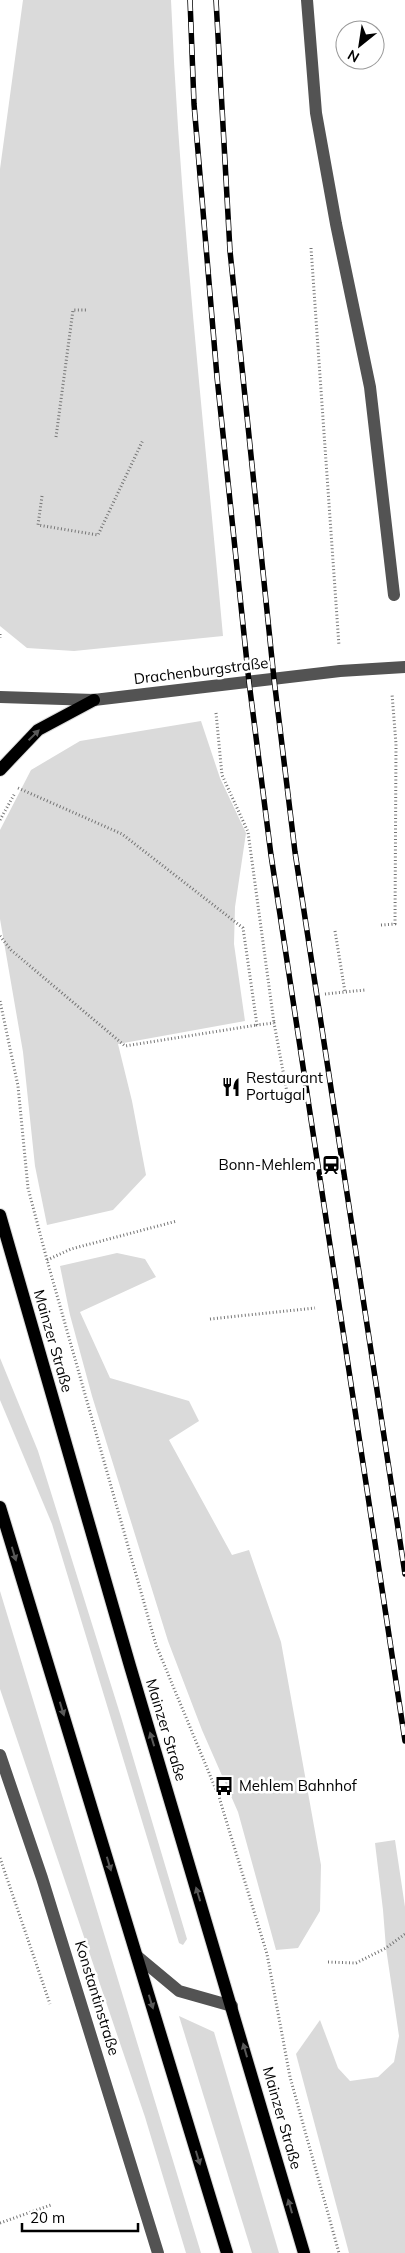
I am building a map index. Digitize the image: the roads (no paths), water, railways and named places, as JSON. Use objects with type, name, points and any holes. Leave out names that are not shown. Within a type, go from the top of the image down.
[{"type":"main road","points":[[0,770],[38,730],[94,700]]},
{"type":"main road","name":"Mainzer Straße","points":[[0,1215],[130,1666],[304,2253]]},
{"type":"main road","points":[[0,1507],[227,2253]]},
{"type":"street","points":[[307,0],[316,113],[336,224],[370,387],[394,595]]},
{"type":"street","name":"Drachenburgstraße","points":[[0,698],[94,700],[340,671],[405,667]]},
{"type":"street","name":"Konstantinstraße","points":[[0,1755],[42,1878],[158,2253]]},
{"type":"street","points":[[137,1956],[179,1991],[232,2006]]},
{"type":"railway","points":[[190,0],[194,104],[217,377],[249,682],[271,855],[405,1741]]},
{"type":"railway","points":[[216,0],[230,251],[274,679],[295,852],[405,1574]]},
{"type":"place","name":"Restaurant Portugal","points":[[231,1087]]},
{"type":"place","name":"Bonn-Mehlem","points":[[331,1165]]},
{"type":"place","name":"Mehlem Bahnhof","points":[[224,1786]]}]
